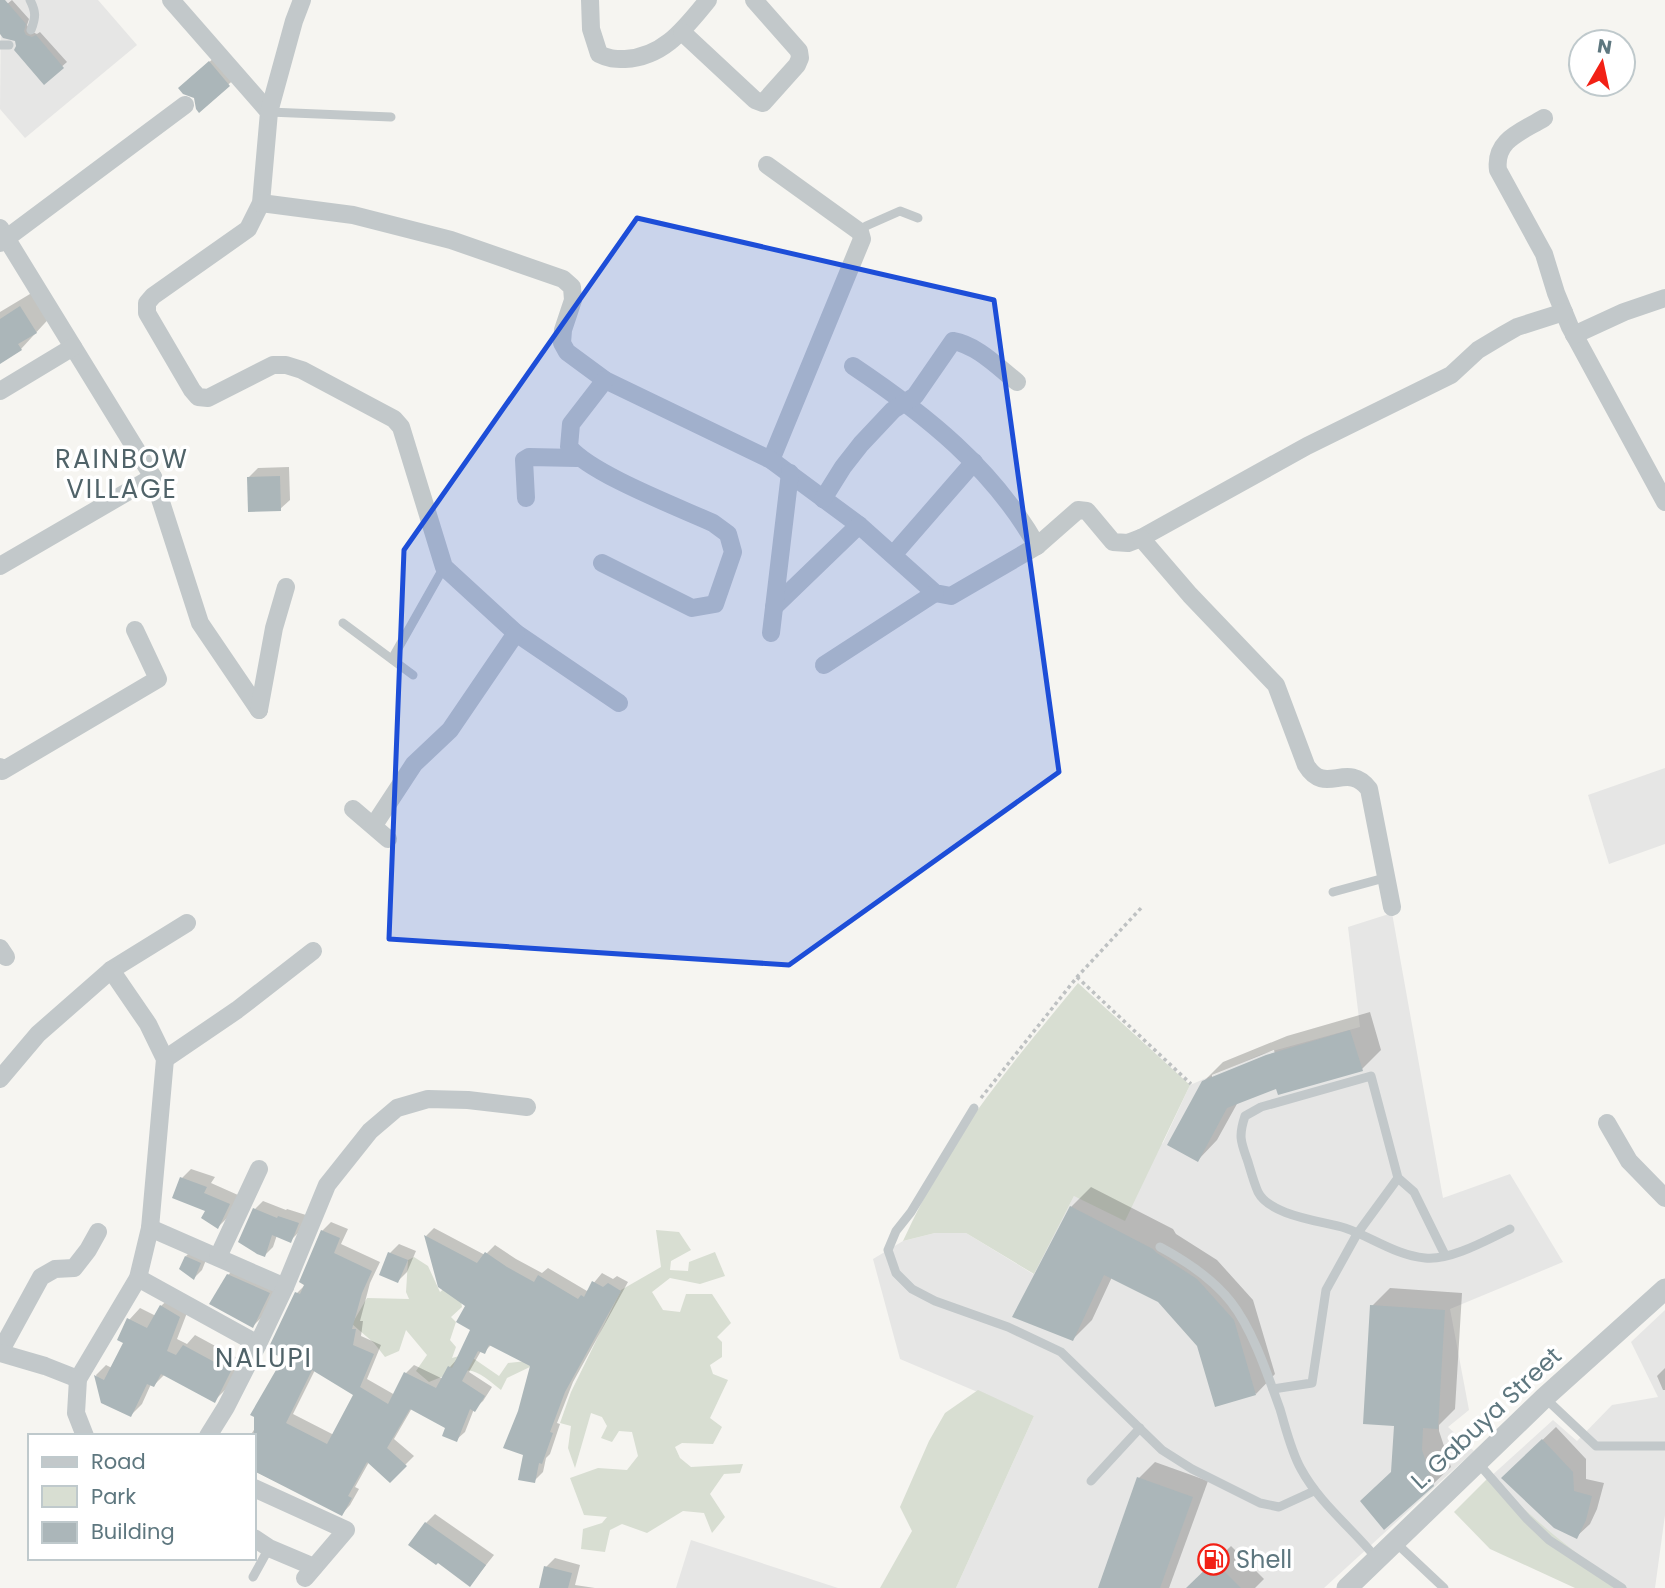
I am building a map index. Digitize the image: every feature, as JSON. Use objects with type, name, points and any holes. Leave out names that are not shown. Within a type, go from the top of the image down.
[{"type":"street","points":[[171,0],[270,112]]},
{"type":"street","points":[[302,0],[270,112],[261,203],[248,229],[153,296],[147,303],[147,313],[198,397],[208,398],[273,365],[286,365],[302,370],[394,419],[406,439],[444,567],[516,633],[619,703]]},
{"type":"street","points":[[590,0],[591,29],[599,54],[609,60],[652,54],[682,32],[708,0]]},
{"type":"street","points":[[682,32],[755,100],[763,103],[797,65],[800,58],[799,51],[754,0]]},
{"type":"street","points":[[185,105],[2,237],[153,477],[200,623],[258,710],[274,628],[286,587]]},
{"type":"street","points":[[1544,118],[1502,144],[1496,157],[1498,170],[1544,254],[1574,335],[1624,422],[1665,502]]},
{"type":"street","points":[[767,165],[860,232],[860,247],[771,460]]},
{"type":"street","points":[[261,203],[353,215],[451,240],[564,279],[572,287],[573,300],[563,330],[562,343],[567,352],[605,380],[771,460],[859,525],[934,593],[951,596],[1037,546],[1078,510],[1087,511],[1113,542],[1128,543],[1141,538],[1307,446],[1451,375],[1478,350],[1517,327],[1564,313]]},
{"type":"street","points":[[1574,335],[1624,312],[1665,298]]},
{"type":"street","points":[[823,499],[843,467],[881,421],[920,389],[953,341],[968,345],[979,352],[1017,382]]},
{"type":"street","points":[[0,391],[73,347]]},
{"type":"street","points":[[853,366],[907,402],[974,462],[1009,501],[1037,546]]},
{"type":"street","points":[[578,458],[569,447],[571,425],[605,380]]},
{"type":"street","points":[[526,498],[524,460],[529,457],[578,458],[713,523],[728,534],[733,552],[715,604],[702,608],[692,608],[602,563]]},
{"type":"street","points":[[892,555],[974,462]]},
{"type":"street","points":[[771,634],[790,474]]},
{"type":"street","points":[[0,566],[153,477]]},
{"type":"street","points":[[774,607],[859,525]]},
{"type":"street","points":[[1141,538],[1276,685],[1312,775],[1322,779],[1355,776],[1369,789],[1392,907]]},
{"type":"street","points":[[824,665],[934,593]]},
{"type":"street","points":[[0,767],[2,772],[158,679],[135,630]]},
{"type":"street","points":[[374,825],[414,764],[450,730],[516,633]]},
{"type":"street","points":[[353,809],[388,839]]},
{"type":"street","points":[[0,1079],[38,1034],[111,971],[187,923]]},
{"type":"street","points":[[165,1059],[237,1010],[313,951]]},
{"type":"street","points":[[84,1434],[76,1413],[78,1379],[138,1278],[150,1228],[165,1059],[148,1024],[111,971]]},
{"type":"street","points":[[209,1434],[226,1407],[285,1287],[327,1185],[370,1131],[385,1116],[404,1105],[428,1099],[468,1100],[527,1107]]},
{"type":"street","points":[[1607,1123],[1629,1161],[1665,1198]]},
{"type":"street","points":[[218,1257],[259,1170]]},
{"type":"street","points":[[150,1228],[285,1287]]},
{"type":"street","points":[[78,1379],[0,1353],[37,1282],[47,1272],[74,1268],[98,1232]]},
{"type":"street","points":[[138,1278],[258,1344]]},
{"type":"street","name":"L. Gabuya Street","points":[[1347,1588],[1545,1398],[1665,1289]]},
{"type":"street","points":[[256,1489],[346,1530],[309,1573],[261,1543]]},
{"type":"lane","points":[[30,0],[36,19],[31,30]]},
{"type":"lane","points":[[270,112],[391,117]]},
{"type":"lane","points":[[860,232],[866,226],[900,211],[918,218]]},
{"type":"lane","points":[[392,659],[444,567]]},
{"type":"lane","points":[[343,623],[413,675]]},
{"type":"lane","points":[[1333,892],[1388,877]]},
{"type":"lane","points":[[1446,1255],[1414,1192],[1398,1178],[1371,1076],[1261,1107],[1245,1116],[1239,1134],[1259,1195],[1273,1206],[1304,1219],[1347,1228],[1392,1250],[1426,1259],[1446,1255],[1468,1249],[1510,1229]]},
{"type":"lane","points":[[974,1108],[911,1212],[896,1231],[888,1250],[896,1273],[912,1289],[935,1301],[1008,1327],[1061,1352],[1162,1450],[1192,1469],[1260,1503],[1279,1507],[1314,1491]]},
{"type":"lane","points":[[1273,1389],[1312,1383],[1326,1290],[1357,1234],[1398,1178]]},
{"type":"lane","points":[[1160,1247],[1188,1262],[1231,1302],[1273,1389],[1299,1466],[1314,1491],[1358,1535],[1377,1559]]},
{"type":"lane","points":[[1545,1398],[1596,1446],[1665,1446]]},
{"type":"lane","points":[[1091,1481],[1140,1428]]},
{"type":"lane","points":[[1476,1464],[1549,1539],[1622,1588]]},
{"type":"lane","points":[[1395,1542],[1444,1588]]},
{"type":"lane","points":[[253,1577],[261,1543]]},
{"type":"path","points":[[974,1108],[1077,977],[1142,907]]},
{"type":"path","points":[[1077,977],[1191,1084]]},
{"type":"highlighted area","points":[[637,218],[994,300],[1059,772],[789,965],[389,939],[404,550]]},
{"type":"shaded area","points":[[1,0],[98,0],[137,45],[25,138],[0,109]]},
{"type":"shaded area","points":[[1665,768],[1665,844],[1609,864],[1588,795]]},
{"type":"shaded area","points":[[1392,913],[1443,1198],[1510,1174],[1563,1262],[1450,1309],[1469,1410],[1448,1427],[1474,1451],[1324,1588],[956,1588],[1034,1416],[900,1359],[873,1259],[903,1241],[935,1233],[966,1233],[1033,1274],[1074,1196],[1163,1143],[1190,1085],[1262,1054],[1360,1027],[1348,927]]},
{"type":"shaded area","points":[[1665,1310],[1665,1515],[1655,1588],[1628,1588],[1554,1537],[1489,1478],[1553,1420],[1577,1441],[1612,1405],[1658,1397],[1631,1342]]},
{"type":"shaded area","points":[[691,1540],[838,1588],[676,1588]]},
{"type":"green space","points":[[1078,983],[1190,1085],[1125,1221],[1074,1196],[1034,1274],[966,1233],[935,1233],[903,1241],[963,1131],[1009,1068]]},
{"type":"green space","points":[[656,1230],[679,1232],[691,1250],[671,1261],[670,1270],[688,1271],[689,1262],[715,1252],[725,1276],[700,1284],[670,1278],[652,1292],[663,1310],[680,1312],[686,1294],[712,1294],[731,1323],[717,1337],[722,1342],[722,1357],[710,1365],[713,1374],[728,1380],[710,1418],[722,1427],[713,1444],[682,1443],[675,1447],[680,1458],[691,1467],[743,1464],[740,1473],[724,1474],[710,1494],[725,1517],[712,1533],[704,1513],[683,1511],[647,1533],[622,1524],[610,1530],[605,1552],[581,1549],[583,1529],[602,1523],[607,1517],[584,1515],[570,1478],[598,1468],[627,1470],[638,1456],[632,1432],[619,1431],[612,1442],[601,1438],[607,1426],[602,1417],[591,1413],[575,1468],[568,1448],[571,1426],[560,1423],[571,1392],[621,1290],[661,1267]]},
{"type":"green space","points":[[414,1257],[428,1266],[440,1292],[451,1283],[459,1289],[462,1307],[451,1317],[456,1322],[450,1340],[456,1347],[452,1358],[467,1354],[499,1376],[508,1363],[527,1361],[532,1366],[507,1378],[501,1390],[481,1375],[467,1370],[429,1382],[416,1371],[427,1355],[406,1330],[399,1351],[385,1357],[374,1343],[352,1324],[367,1298],[409,1299],[406,1292],[408,1260]]},
{"type":"green space","points":[[978,1390],[1034,1416],[956,1588],[880,1588],[912,1531],[900,1507],[929,1441],[945,1413]]},
{"type":"green space","points":[[1489,1477],[1573,1550],[1628,1588],[1575,1588],[1490,1549],[1454,1512]]},
{"type":"building","points":[[0,0],[5,0],[26,24],[26,35],[36,35],[64,68],[44,85],[14,50],[15,41],[3,38],[0,34]]},
{"type":"building","points":[[209,61],[230,86],[199,113],[194,98],[183,94],[178,88]]},
{"type":"building","points":[[20,306],[37,333],[18,344],[22,350],[0,364],[0,319]]},
{"type":"building","points":[[280,476],[281,511],[248,512],[247,477]]},
{"type":"building","points":[[1350,1030],[1363,1071],[1278,1095],[1276,1089],[1227,1108],[1198,1162],[1167,1145],[1202,1081],[1266,1055]]},
{"type":"building","points":[[180,1177],[207,1187],[204,1193],[230,1204],[218,1229],[201,1218],[205,1211],[172,1198]]},
{"type":"building","points":[[1070,1206],[1153,1249],[1197,1279],[1234,1320],[1256,1395],[1215,1407],[1197,1346],[1158,1302],[1104,1275],[1073,1341],[1012,1317]]},
{"type":"building","points":[[253,1208],[299,1223],[291,1243],[272,1235],[265,1257],[238,1242]]},
{"type":"building","points":[[321,1230],[340,1238],[334,1253],[372,1271],[362,1293],[352,1329],[356,1329],[353,1345],[374,1354],[360,1387],[388,1404],[404,1372],[436,1388],[448,1366],[452,1368],[470,1330],[456,1322],[465,1306],[438,1287],[424,1235],[477,1263],[485,1252],[534,1282],[538,1275],[578,1299],[581,1295],[584,1297],[592,1281],[603,1287],[608,1283],[621,1291],[565,1392],[550,1432],[553,1433],[542,1464],[539,1463],[535,1483],[518,1480],[523,1455],[503,1448],[518,1411],[530,1366],[489,1345],[485,1354],[478,1351],[462,1381],[485,1396],[475,1412],[470,1409],[457,1442],[442,1436],[445,1428],[410,1409],[387,1448],[407,1466],[390,1483],[367,1462],[348,1496],[352,1498],[342,1516],[256,1472],[256,1434],[254,1417],[250,1415],[283,1358],[267,1351],[295,1292],[300,1294],[304,1285],[299,1282]],"holes":[[[312,1370],[353,1395],[327,1444],[286,1423]]]},
{"type":"building","points":[[388,1252],[408,1260],[398,1283],[379,1275]]},
{"type":"building","points":[[185,1256],[201,1263],[194,1280],[179,1269]]},
{"type":"building","points":[[227,1274],[270,1293],[253,1328],[209,1304]]},
{"type":"building","points":[[160,1305],[180,1317],[167,1351],[176,1355],[183,1345],[231,1371],[215,1403],[161,1374],[154,1387],[147,1384],[131,1417],[101,1403],[94,1375],[104,1380],[123,1343],[117,1340],[127,1318],[147,1328]]},
{"type":"building","points":[[1370,1305],[1445,1310],[1438,1429],[1423,1428],[1422,1450],[1434,1486],[1384,1530],[1360,1501],[1391,1472],[1394,1426],[1363,1424]]},
{"type":"building","points":[[1542,1439],[1573,1472],[1574,1491],[1592,1496],[1586,1520],[1577,1539],[1554,1528],[1501,1478]]},
{"type":"building","points":[[1137,1477],[1193,1497],[1160,1588],[1098,1588]]},
{"type":"building","points":[[425,1522],[486,1565],[470,1587],[408,1545]]},
{"type":"building","points":[[1214,1561],[1241,1588],[1186,1588]]},
{"type":"building","points":[[544,1566],[572,1573],[568,1588],[539,1588]]},
{"type":"place","name":"Shell","points":[[1213,1559]]},
{"type":"district","name":"RAINBOW VILLAGE","points":[[122,474]]},
{"type":"district","name":"NALUPI","points":[[264,1358]]}]
